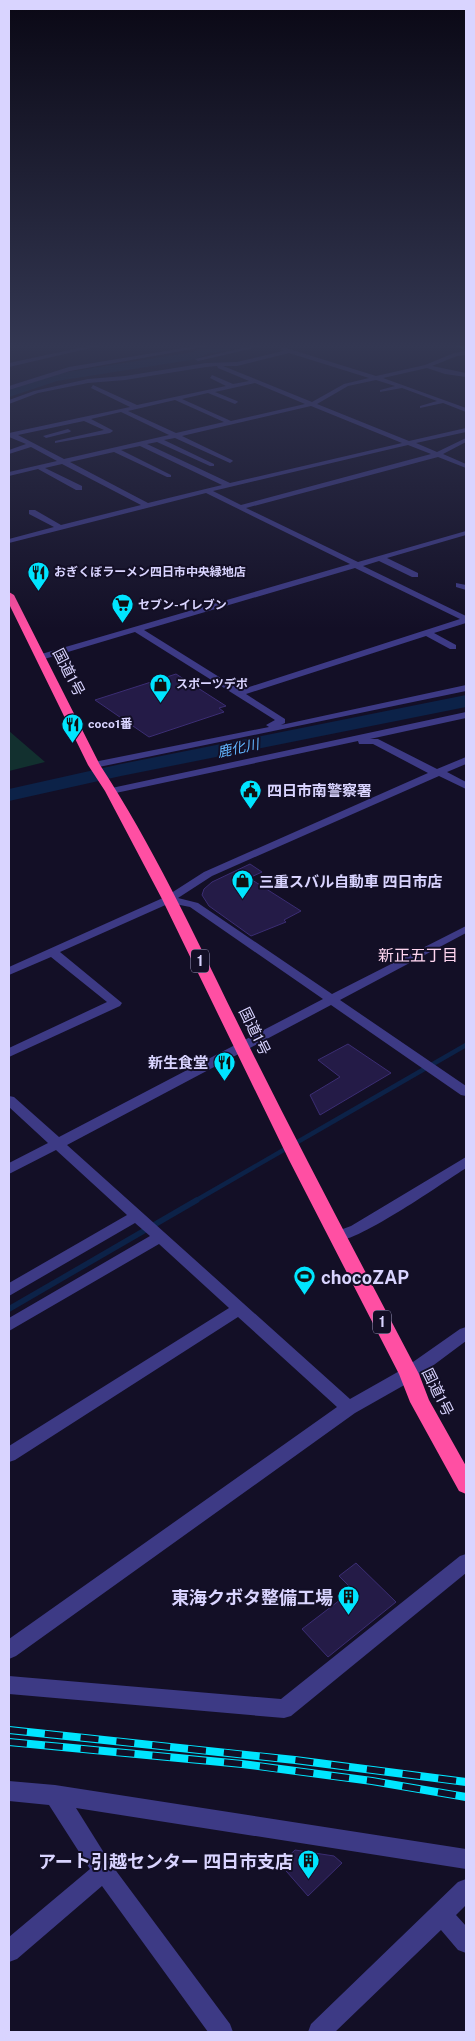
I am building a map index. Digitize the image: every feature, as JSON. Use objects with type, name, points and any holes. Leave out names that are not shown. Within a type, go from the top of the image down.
[{"type":"highway","name":"国道1号","points":[[9,595],[96,766],[169,899],[297,1160],[409,1374],[420,1402],[466,1485]]},
{"type":"street","points":[[18,438],[148,506]]},
{"type":"street","points":[[57,442],[73,438]]},
{"type":"street","points":[[75,438],[95,447],[116,448],[142,444],[160,438]]},
{"type":"street","points":[[130,438],[229,485]]},
{"type":"street","points":[[180,438],[230,461]]},
{"type":"street","points":[[399,438],[466,466]]},
{"type":"street","points":[[9,540],[207,490],[426,438]]},
{"type":"street","points":[[157,439],[212,465]]},
{"type":"street","points":[[240,507],[438,454],[466,440]]},
{"type":"street","points":[[9,474],[63,462],[95,447],[102,441]]},
{"type":"street","points":[[9,452],[30,445]]},
{"type":"street","points":[[116,448],[169,476]]},
{"type":"street","points":[[183,464],[200,459]]},
{"type":"street","points":[[40,467],[82,489],[64,492]]},
{"type":"street","points":[[207,490],[466,620]]},
{"type":"street","points":[[32,512],[60,528]]},
{"type":"street","points":[[41,657],[466,533]]},
{"type":"street","points":[[380,558],[415,576]]},
{"type":"street","points":[[238,694],[466,620]]},
{"type":"street","points":[[138,630],[282,721],[256,729],[246,735]]},
{"type":"street","points":[[427,633],[453,647]]},
{"type":"street","points":[[397,697],[466,679]]},
{"type":"street","points":[[96,766],[466,688]]},
{"type":"street","points":[[111,791],[466,715]]},
{"type":"street","points":[[320,746],[338,747],[375,741],[466,786]]},
{"type":"street","points":[[9,970],[169,899],[208,874],[466,760]]},
{"type":"street","points":[[169,899],[194,905],[466,1092]]},
{"type":"street","points":[[9,1169],[241,1045],[466,929]]},
{"type":"street","points":[[9,1053],[116,1003],[51,951]]},
{"type":"street","points":[[9,1100],[348,1408]]},
{"type":"street","points":[[337,1237],[356,1230],[466,1162]]},
{"type":"street","points":[[9,1290],[139,1219]]},
{"type":"street","points":[[9,1325],[158,1236]]},
{"type":"street","points":[[9,1455],[238,1309]]},
{"type":"street","points":[[9,1650],[348,1408],[409,1374],[466,1333]]},
{"type":"street","points":[[9,1685],[284,1709],[466,1562]]},
{"type":"street","points":[[9,1790],[466,1859]]},
{"type":"street","points":[[55,1796],[104,1871],[222,2032]]},
{"type":"street","points":[[9,1951],[104,1871]]},
{"type":"street","points":[[319,2032],[466,1890]]},
{"type":"street","points":[[442,1914],[466,1942]]},
{"type":"green space","points":[[9,731],[45,762],[9,771]]},
{"type":"building","name":"スポーツデポ","points":[[176,674],[226,706],[219,708],[224,712],[149,737],[95,700]]},
{"type":"building","name":"三重スバル自動車 四日市店","points":[[250,864],[262,872],[249,878],[301,911],[284,920],[286,922],[251,936],[209,906],[202,895],[204,889],[212,882]]},
{"type":"building","points":[[348,1044],[391,1073],[320,1115],[310,1095],[340,1077],[318,1060]]},
{"type":"building","name":"東海クボタ整備工場","points":[[356,1563],[396,1602],[328,1657],[302,1629],[353,1590],[339,1576]]},
{"type":"building","name":"アート引越センター 四日市支店","points":[[295,1850],[334,1856],[342,1863],[308,1896],[280,1864]]},
{"type":"waterway","name":"鹿化川","points":[[9,795],[121,770],[466,701]]},
{"type":"waterway","points":[[294,1144],[466,1045]]},
{"type":"waterway","points":[[195,1201],[287,1148]]},
{"type":"waterway","points":[[9,1309],[197,1200]]},
{"type":"railway","points":[[9,1730],[295,1760],[466,1782]]},
{"type":"railway","points":[[9,1742],[242,1764],[372,1781],[466,1797]]},
{"type":"place","name":"おぎくぼラーメン四日市中央緑地店","points":[[38,591]]},
{"type":"place","name":"セブン-イレブン","points":[[122,624]]},
{"type":"place","name":"スポーツデポ","points":[[160,703]]},
{"type":"place","name":"coco1番","points":[[72,743]]},
{"type":"place","name":"四日市南警察署","points":[[251,809]]},
{"type":"place","name":"三重スバル自動車 四日市店","points":[[243,900]]},
{"type":"place","name":"新生食堂","points":[[224,1081]]},
{"type":"place","name":"chocoZAP","points":[[305,1296]]},
{"type":"place","name":"東海クボタ整備工場","points":[[349,1616]]},
{"type":"place","name":"アート引越センター 四日市支店","points":[[309,1880]]},
{"type":"district","name":"新正五丁目","points":[[418,955]]}]
